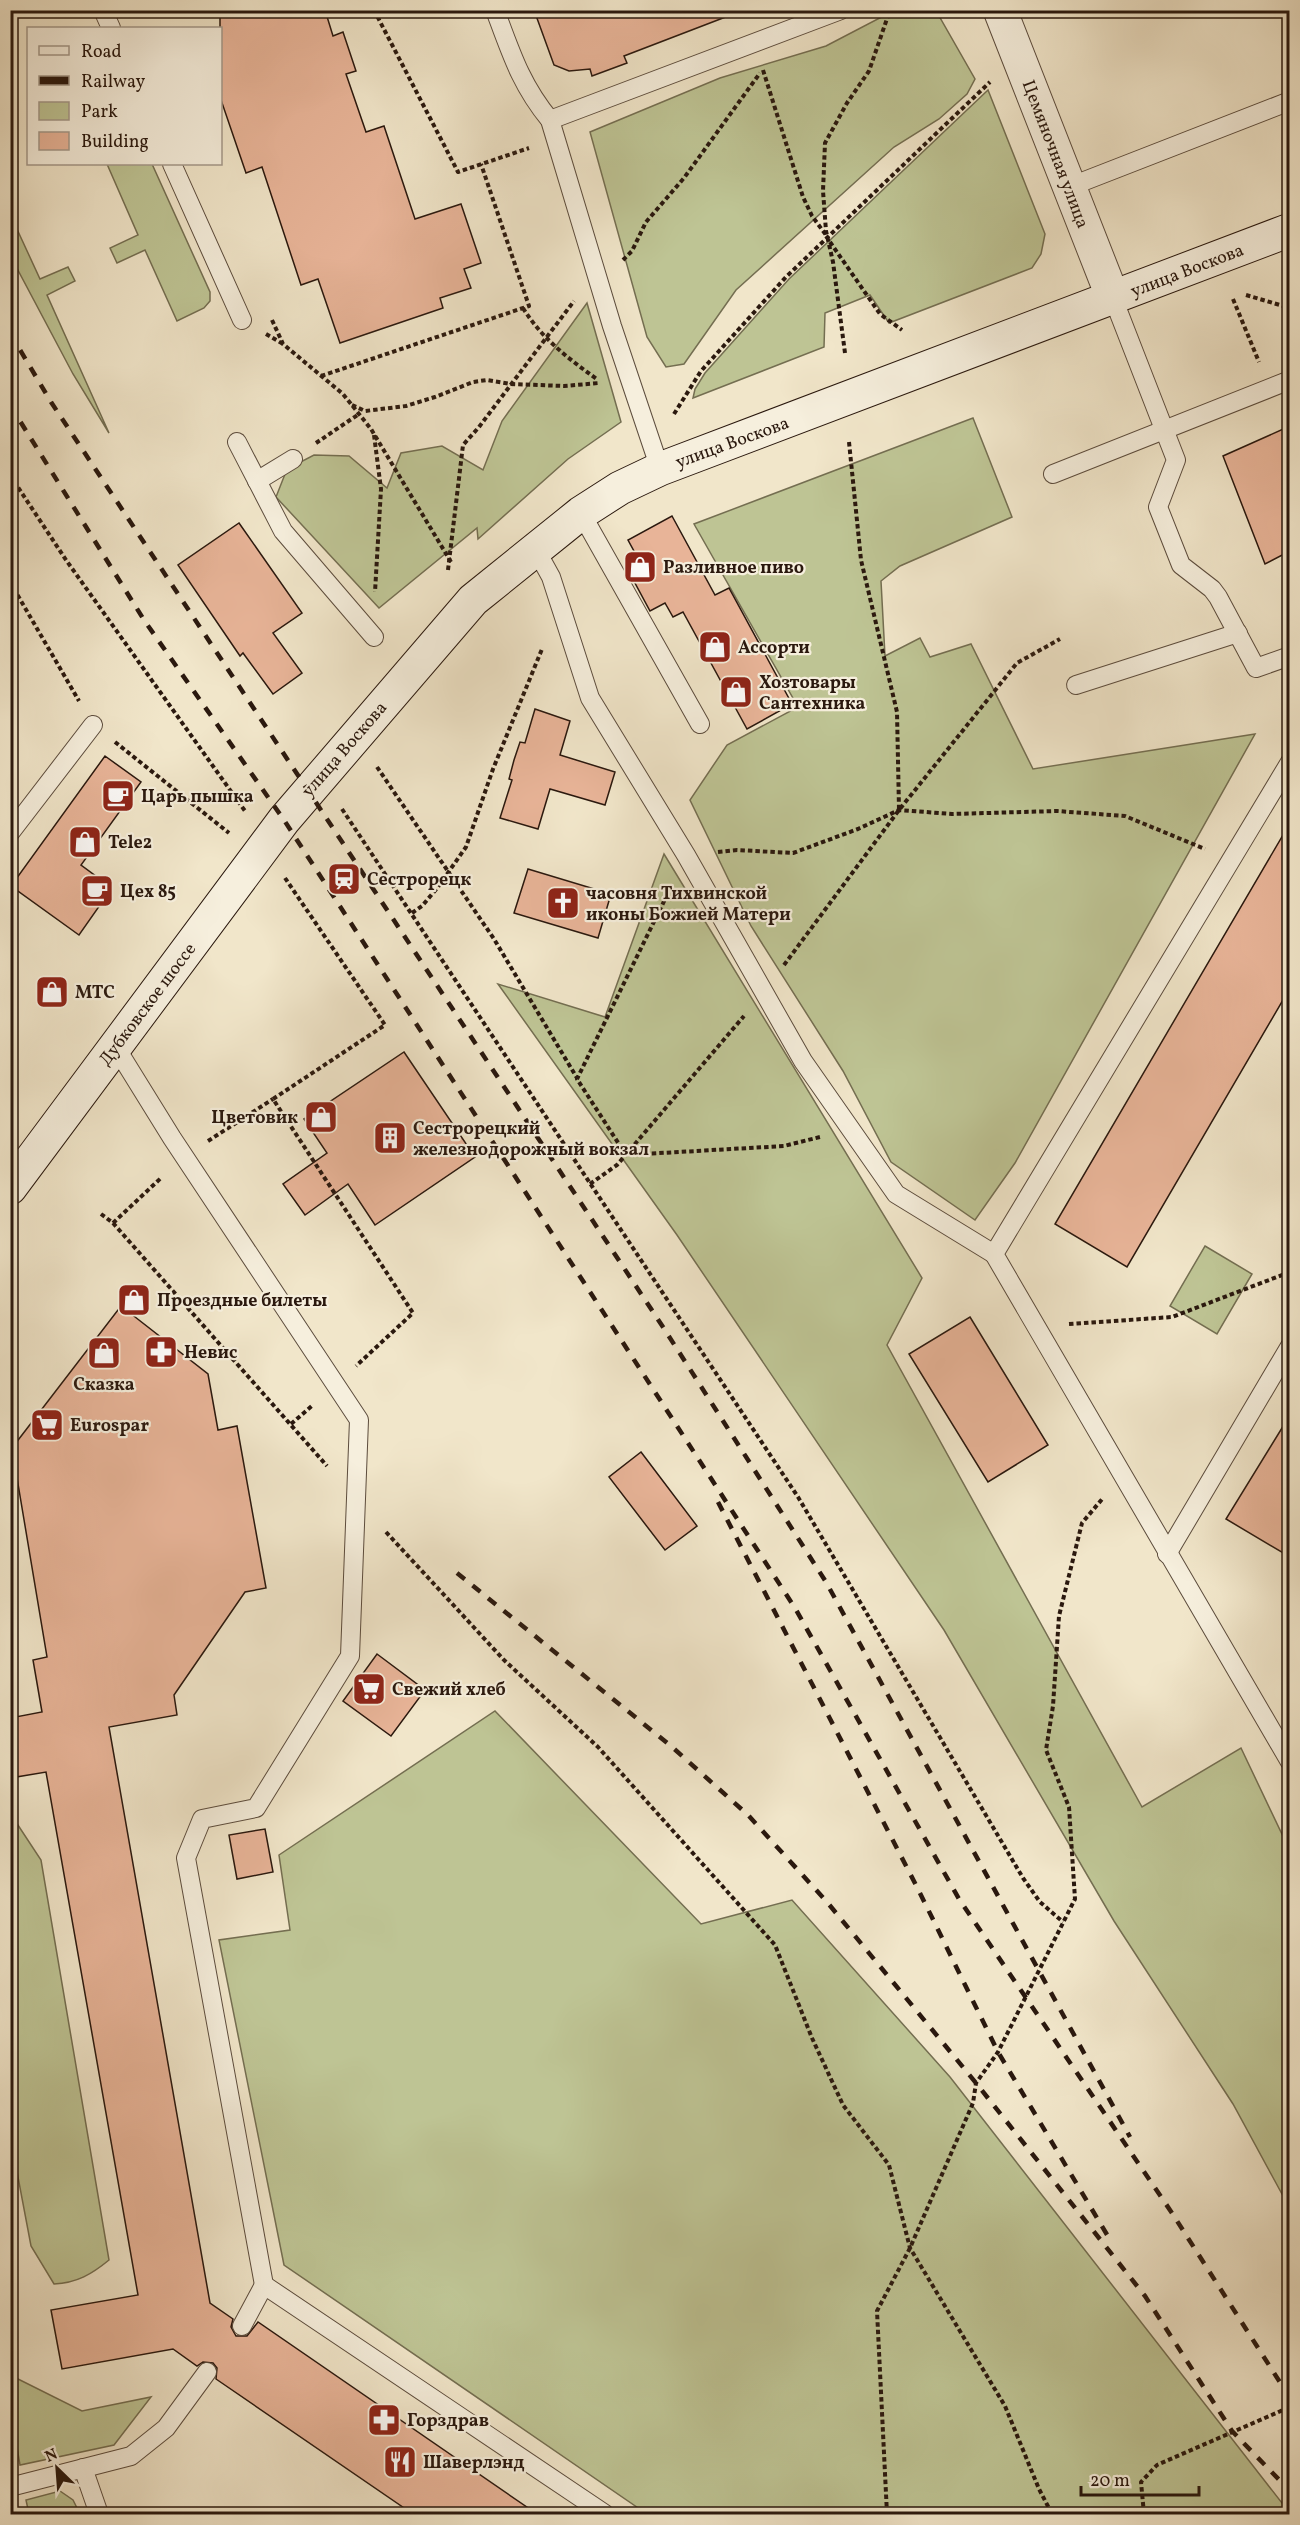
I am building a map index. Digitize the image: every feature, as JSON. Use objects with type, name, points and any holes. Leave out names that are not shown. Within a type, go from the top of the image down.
[{"type":"main road","name":"Цемяночная улица","points":[[1000,10],[1113,298]]},
{"type":"main road","name":"улица Воскова","points":[[284,820],[473,600],[535,548],[581,513],[620,488],[660,469],[1290,230]]},
{"type":"main road","name":"Дубковское шоссе","points":[[10,1188],[284,820]]},
{"type":"lane","points":[[103,10],[111,27]]},
{"type":"lane","points":[[495,10],[517,70],[531,98],[550,120],[660,469]]},
{"type":"lane","points":[[550,120],[841,10]]},
{"type":"lane","points":[[1069,187],[1290,101]]},
{"type":"lane","points":[[172,165],[242,320]]},
{"type":"lane","points":[[1113,298],[1176,460],[1158,507],[1181,565],[1212,590],[1256,668],[1290,656]]},
{"type":"lane","points":[[1053,474],[1290,380]]},
{"type":"lane","points":[[237,442],[283,531],[373,634]]},
{"type":"lane","points":[[256,480],[293,459]]},
{"type":"lane","points":[[581,513],[700,724]]},
{"type":"lane","points":[[535,548],[551,578],[590,698],[686,855],[803,1061],[896,1194],[994,1254],[1290,1762]]},
{"type":"lane","points":[[1076,685],[1238,633]]},
{"type":"lane","points":[[10,833],[93,725]]},
{"type":"lane","points":[[994,1254],[1290,762]]},
{"type":"lane","points":[[116,1046],[172,1138],[359,1419],[350,1656],[256,1808],[202,1819],[186,1858],[264,2285],[242,2326]]},
{"type":"lane","points":[[1167,1554],[1290,1346]]},
{"type":"lane","points":[[264,2285],[605,2514]]},
{"type":"lane","points":[[10,2487],[131,2456],[166,2428],[207,2372]]},
{"type":"lane","points":[[82,2468],[99,2514]]},
{"type":"path","points":[[374,10],[458,172],[555,139]]},
{"type":"path","points":[[844,353],[823,191],[825,143],[847,103],[869,71],[890,10]]},
{"type":"path","points":[[753,44],[803,197],[812,216],[880,314],[902,330]]},
{"type":"path","points":[[448,570],[451,562],[463,445],[571,303],[632,251],[646,222],[684,178],[762,69]]},
{"type":"path","points":[[670,420],[701,371],[786,277],[991,81]]},
{"type":"path","points":[[451,562],[374,433],[343,394],[321,375],[529,306],[482,164]]},
{"type":"path","points":[[1246,295],[1290,308]]},
{"type":"path","points":[[1233,299],[1270,388]]},
{"type":"path","points":[[352,405],[365,411],[406,406],[473,382],[487,380],[511,384],[564,386],[603,383],[569,360],[544,338],[523,308]]},
{"type":"path","points":[[293,459],[359,414]]},
{"type":"path","points":[[373,634],[381,489],[374,433]]},
{"type":"path","points":[[849,442],[861,560],[897,712],[899,810]]},
{"type":"path","points":[[10,475],[66,560],[245,812]]},
{"type":"path","points":[[411,913],[422,906],[466,847],[493,769],[560,606]]},
{"type":"path","points":[[591,1184],[617,1165],[764,992],[899,810],[1017,663],[1060,639]]},
{"type":"path","points":[[375,764],[494,939],[577,1079],[626,1155]]},
{"type":"path","points":[[340,805],[798,1497],[1023,1878],[1040,1902],[1063,1922]]},
{"type":"path","points":[[577,1079],[686,855],[737,850],[793,853],[858,829],[899,810],[952,814],[1057,811],[1125,816],[1207,850],[1229,863]]},
{"type":"path","points":[[282,875],[385,1025],[273,1099],[413,1313],[291,1424]]},
{"type":"path","points":[[626,1155],[784,1146],[851,1130]]},
{"type":"path","points":[[101,1214],[113,1223],[357,1501],[504,1660],[598,1747],[775,1945],[812,2038],[843,2105],[889,2165],[910,2248],[1005,2406],[1039,2489],[1052,2514]]},
{"type":"path","points":[[1035,1326],[1172,1317],[1290,1272]]},
{"type":"path","points":[[887,2514],[877,2311],[910,2248],[973,2103],[976,2083],[998,2052],[1075,1899],[1069,1807],[1046,1750],[1053,1706],[1059,1616],[1082,1523],[1122,1476]]},
{"type":"path","points":[[1144,2514],[1141,2482],[1156,2465],[1290,2407]]},
{"type":"green space","points":[[893,11],[934,11],[939,16],[975,79],[967,94],[939,119],[894,147],[736,290],[684,364],[666,367],[647,337],[590,132],[720,78],[826,46]]},
{"type":"green space","points":[[988,90],[1045,234],[1041,254],[1032,268],[889,323],[870,295],[825,313],[824,347],[693,398],[695,389],[705,373],[789,279]]},
{"type":"green space","points":[[107,165],[152,165],[210,292],[210,301],[204,308],[177,321],[145,250],[117,263],[110,248],[138,235]]},
{"type":"green space","points":[[10,214],[40,279],[68,267],[75,281],[47,295],[109,433],[73,374],[11,257]]},
{"type":"green space","points":[[587,303],[621,422],[568,459],[478,539],[477,528],[379,608],[276,497],[287,469],[314,455],[349,456],[387,488],[401,453],[442,446],[483,470],[502,421]]},
{"type":"green space","points":[[973,418],[1012,517],[900,566],[881,581],[885,656],[920,638],[930,657],[971,644],[1033,769],[1255,734],[1015,1163],[975,1220],[891,1162],[843,1071],[751,926],[690,800],[727,745],[798,707],[694,524]]},
{"type":"green space","points":[[664,854],[922,1278],[887,1345],[1142,1807],[1241,1748],[1289,1849],[1289,2207],[1233,2104],[1114,1921],[944,1630],[677,1235],[498,984],[605,1017]]},
{"type":"green space","points":[[1205,1246],[1252,1274],[1217,1334],[1170,1306]]},
{"type":"green space","points":[[495,1711],[701,1924],[792,1900],[950,2077],[1289,2514],[647,2514],[284,2265],[219,1940],[290,1930],[279,1855]]},
{"type":"green space","points":[[10,1813],[41,1860],[109,2260],[84,2277],[54,2284],[31,2246],[11,2140]]},
{"type":"green space","points":[[10,2375],[82,2411],[151,2397],[114,2445],[20,2465],[11,2413]]},
{"type":"green space","points":[[60,2491],[73,2500],[80,2514],[29,2514],[26,2500]]},
{"type":"building","points":[[220,10],[325,10],[333,36],[343,32],[356,71],[346,74],[366,132],[384,126],[415,219],[461,204],[481,263],[464,269],[471,288],[440,298],[443,308],[340,343],[318,279],[301,285],[262,167],[246,173],[222,103],[222,27],[220,27]]},
{"type":"building","points":[[534,10],[735,10],[736,13],[624,56],[627,63],[592,76],[590,69],[569,71],[554,65]]},
{"type":"building","points":[[1290,426],[1290,551],[1265,564],[1223,456]]},
{"type":"building","points":[[672,516],[715,595],[729,588],[792,704],[747,729],[683,612],[673,617],[665,603],[650,611],[628,570],[641,564],[628,540]]},
{"type":"building","points":[[239,523],[302,613],[273,633],[302,673],[273,694],[243,653],[240,656],[178,565]]},
{"type":"building","points":[[535,709],[570,721],[560,755],[615,772],[605,805],[550,789],[538,829],[500,818],[512,780],[509,779],[514,760],[520,742],[525,743]]},
{"type":"building","points":[[105,756],[141,782],[81,865],[112,888],[79,935],[11,886]]},
{"type":"building","points":[[1290,823],[1290,988],[1127,1267],[1055,1224]]},
{"type":"building","name":"часовня Тихвинской иконы Божией Матери","points":[[528,869],[611,894],[598,938],[514,913]]},
{"type":"building","name":"Сестрорецкий железнодорожный вокзал","points":[[404,1052],[475,1157],[375,1225],[348,1184],[305,1215],[283,1184],[327,1153],[304,1119]]},
{"type":"building","points":[[121,1306],[208,1374],[218,1430],[237,1426],[266,1588],[245,1592],[174,1695],[177,1715],[109,1727],[210,2303],[233,2319],[231,2327],[236,2336],[247,2336],[258,2322],[537,2514],[413,2514],[216,2379],[217,2368],[213,2363],[203,2362],[197,2366],[173,2349],[62,2369],[51,2310],[138,2295],[46,1772],[10,1778],[10,1718],[42,1712],[33,1660],[47,1657],[12,1448]]},
{"type":"building","points":[[970,1317],[1048,1445],[988,1482],[909,1354]]},
{"type":"building","points":[[1290,1415],[1290,1557],[1226,1519]]},
{"type":"building","points":[[641,1452],[697,1526],[665,1550],[609,1477]]},
{"type":"building","points":[[377,1654],[425,1690],[391,1736],[343,1701]]},
{"type":"building","points":[[265,1829],[273,1872],[237,1879],[229,1835]]},
{"type":"railway","points":[[10,333],[51,402],[663,1327],[826,1582],[1130,2137]]},
{"type":"railway","points":[[10,405],[144,620],[284,820],[795,1608],[959,1899],[1172,2213],[1290,2398]]},
{"type":"railway","points":[[718,1502],[918,1889],[998,2052],[1109,2238]]},
{"type":"railway","points":[[457,1573],[671,1746],[748,1815],[827,1902],[976,2083],[1145,2296],[1232,2431],[1290,2491]]},
{"type":"place","name":"Разливное пиво","points":[[640,567]]},
{"type":"place","name":"Ассорти","points":[[715,647]]},
{"type":"place","name":"Хозтовары Сантехника","points":[[736,692]]},
{"type":"place","name":"Царь пышка","points":[[118,796]]},
{"type":"place","name":"Tele2","points":[[85,842]]},
{"type":"place","name":"Сестрорецк","points":[[344,879]]},
{"type":"place","name":"Цех 85","points":[[97,891]]},
{"type":"place","name":"часовня Тихвинской иконы Божией Матери","points":[[563,903]]},
{"type":"place","name":"МТС","points":[[52,992]]},
{"type":"place","name":"Цветовик","points":[[321,1117]]},
{"type":"place","name":"Сестрорецкий железнодорожный вокзал","points":[[390,1138]]},
{"type":"place","name":"Проездные билеты","points":[[134,1300]]},
{"type":"place","name":"Невис","points":[[161,1352]]},
{"type":"place","name":"Сказка","points":[[104,1353]]},
{"type":"place","name":"Eurospar","points":[[47,1425]]},
{"type":"place","name":"Свежий хлеб","points":[[369,1689]]},
{"type":"place","name":"Горздрав","points":[[384,2420]]},
{"type":"place","name":"Шаверлэнд","points":[[400,2462]]}]
